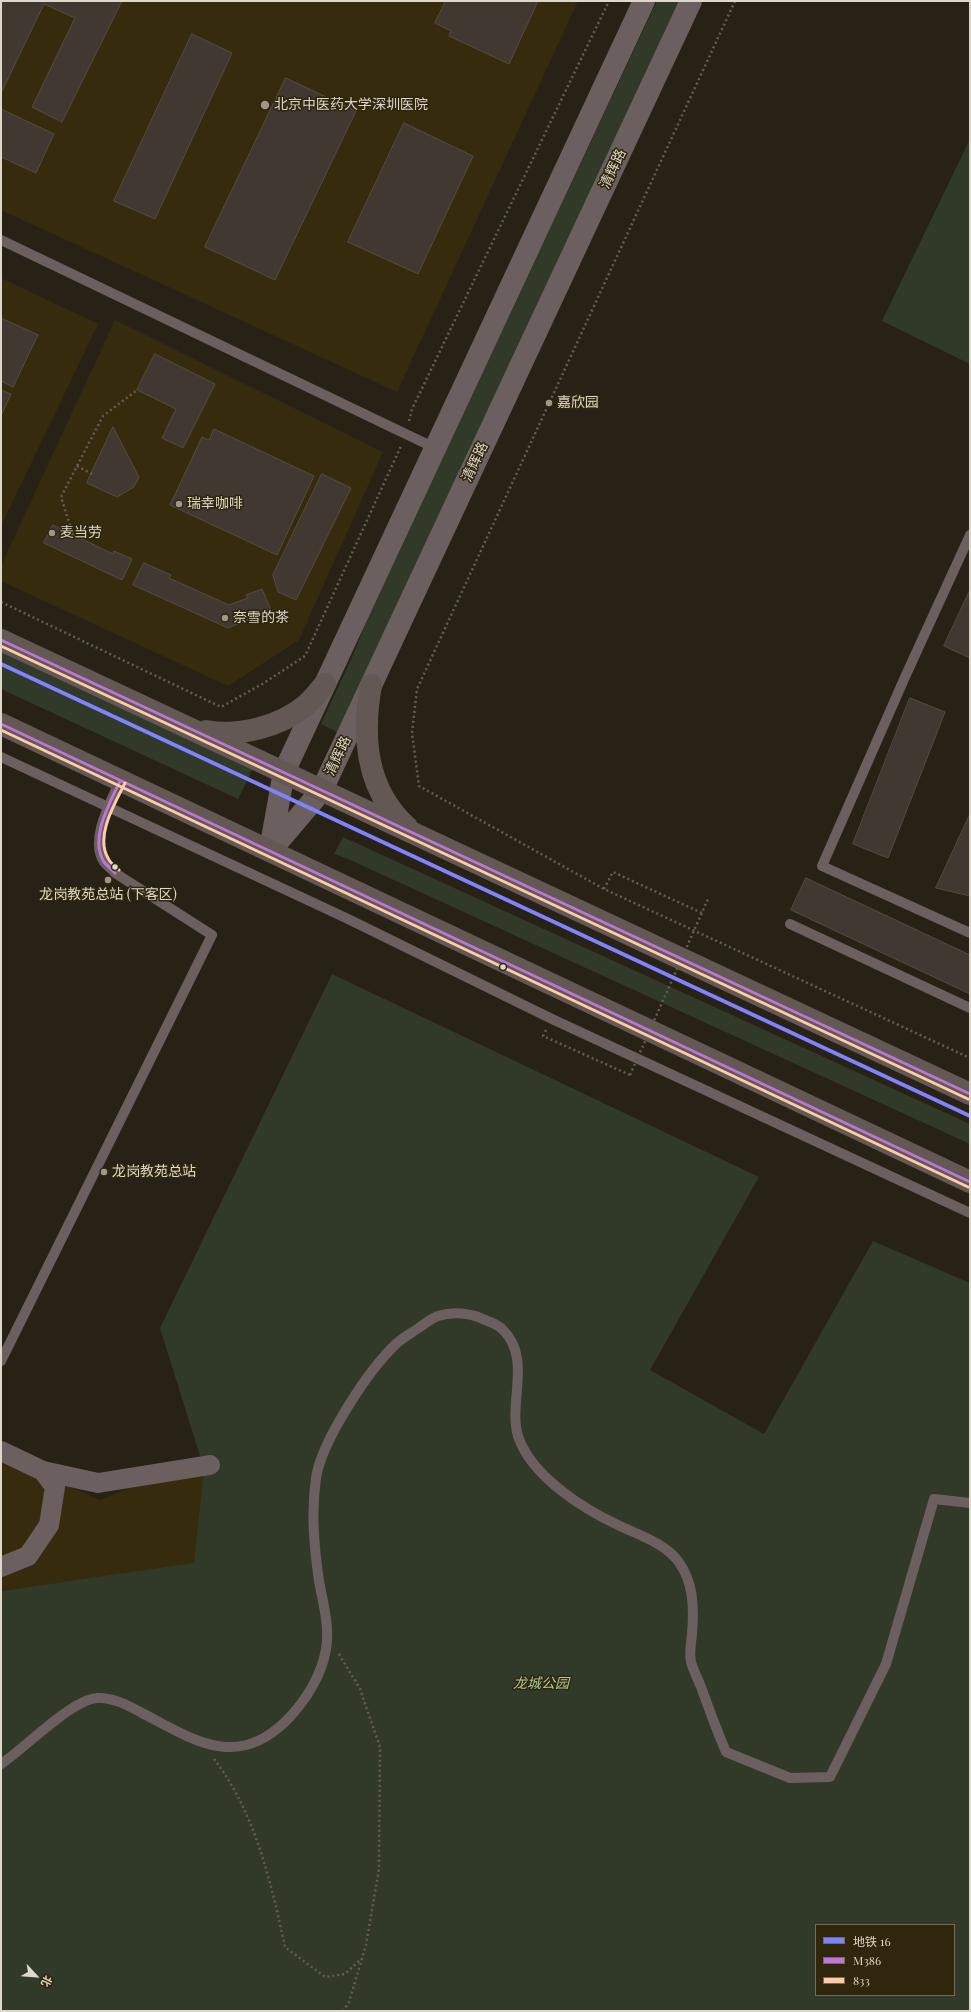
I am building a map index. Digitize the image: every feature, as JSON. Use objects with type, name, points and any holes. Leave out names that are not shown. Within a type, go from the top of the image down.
[{"type":"main road","points":[[1,640],[970,1094]]},
{"type":"main road","points":[[187,727],[212,732],[236,732],[258,728],[282,720],[306,705],[325,684]]},
{"type":"main road","points":[[371,685],[366,718],[366,738],[370,762],[378,786],[387,804],[399,819],[416,834]]},
{"type":"main road","points":[[1,724],[970,1182]]},
{"type":"street","points":[[270,851],[284,772],[644,1]]},
{"type":"street","name":"清辉路","points":[[270,851],[322,790],[691,1]]},
{"type":"street","points":[[1,1451],[43,1471],[98,1483],[210,1465]]},
{"type":"street","points":[[1,1567],[28,1556],[49,1524],[55,1487],[43,1471]]},
{"type":"lane","points":[[1,240],[435,448]]},
{"type":"lane","points":[[970,535],[905,676],[822,866],[970,933]]},
{"type":"lane","points":[[1,757],[346,918],[552,1019],[970,1213]]},
{"type":"lane","points":[[1,1361],[212,935],[115,873],[103,861],[99,841],[103,820],[120,781]]},
{"type":"lane","points":[[790,924],[970,1008]]},
{"type":"lane","points":[[1,1764],[82,1702],[96,1698],[108,1699],[122,1703],[201,1742],[230,1748],[249,1745],[266,1738],[286,1721],[302,1703],[320,1672],[325,1656],[328,1636],[314,1546],[312,1510],[317,1472],[333,1434],[349,1404],[369,1375],[398,1342],[436,1316],[455,1313],[476,1315],[502,1329],[514,1347],[518,1371],[516,1428],[522,1448],[531,1462],[555,1485],[614,1523],[660,1545],[678,1560],[688,1580],[694,1608],[690,1659],[726,1752],[790,1778],[830,1777],[886,1664],[934,1499],[970,1503]]},
{"type":"path","points":[[1,602],[221,707],[264,683],[305,656],[406,435],[412,409],[609,1]]},
{"type":"path","points":[[735,1],[417,689],[412,734],[419,786],[604,889],[970,1058]]},
{"type":"path","points":[[73,535],[61,497],[103,416],[138,390]]},
{"type":"path","points":[[77,466],[92,474]]},
{"type":"path","points":[[604,889],[613,872],[702,913]]},
{"type":"path","points":[[552,1019],[543,1036],[630,1075],[708,899]]},
{"type":"path","points":[[328,1636],[360,1689],[380,1747],[379,1869],[362,1959],[349,2002],[343,2011]]},
{"type":"path","points":[[201,1742],[229,1779],[251,1824],[275,1899],[285,1947],[325,1977],[346,1974],[362,1959]]},
{"type":"shaded area","name":"北京中医药大学深圳医院","points":[[1,1],[578,1],[397,392],[1,210]]},
{"type":"shaded area","points":[[1,278],[98,324],[1,526]]},
{"type":"shaded area","points":[[115,320],[383,452],[299,640],[228,686],[1,581],[1,566]]},
{"type":"shaded area","points":[[212,1453],[240,1558],[1,1591],[1,1457],[100,1500]]},
{"type":"green space","points":[[657,1],[680,1],[339,733],[321,724],[354,653],[371,609]]},
{"type":"green space","points":[[970,139],[970,364],[882,321]]},
{"type":"green space","points":[[1,651],[253,768],[238,799],[1,689]]},
{"type":"green space","points":[[343,837],[970,1124],[970,1144],[348,859],[334,854]]},
{"type":"green space","name":"龙城公园","points":[[332,974],[759,1177],[650,1370],[764,1434],[873,1241],[970,1283],[970,2011],[1,2011],[1,1591],[194,1563],[204,1469],[160,1328]]},
{"type":"building","points":[[3,1],[122,1],[62,122],[32,107],[75,18],[44,4],[1,93],[1,5]]},
{"type":"building","points":[[446,1],[538,1],[509,64],[449,36],[451,31],[435,23]]},
{"type":"building","points":[[192,34],[232,53],[155,219],[114,201]]},
{"type":"building","points":[[286,78],[356,111],[275,280],[205,247]]},
{"type":"building","points":[[1,109],[54,134],[36,173],[1,157]]},
{"type":"building","points":[[404,123],[473,156],[418,274],[348,242]]},
{"type":"building","points":[[1,318],[38,335],[13,387],[1,381]]},
{"type":"building","points":[[155,354],[215,384],[183,448],[162,438],[176,409],[137,390]]},
{"type":"building","points":[[1,390],[11,394],[1,416]]},
{"type":"building","points":[[113,427],[139,477],[134,487],[117,497],[87,483]]},
{"type":"building","points":[[214,429],[314,476],[277,555],[170,505],[202,437],[209,440]]},
{"type":"building","points":[[322,474],[351,488],[296,600],[278,592],[273,575]]},
{"type":"building","points":[[53,525],[113,554],[114,551],[132,559],[122,580],[44,543]]},
{"type":"building","points":[[144,563],[171,575],[169,578],[229,605],[248,598],[246,595],[262,589],[271,610],[228,628],[133,585]]},
{"type":"building","points":[[970,590],[970,658],[944,646]]},
{"type":"building","points":[[910,698],[945,712],[888,858],[853,844]]},
{"type":"building","points":[[970,814],[970,896],[936,888]]},
{"type":"building","points":[[806,878],[970,955],[970,994],[791,910]]},
{"type":"metro line","name":"16","points":[[1,664],[970,1116]]},
{"type":"transit line","name":"M386","points":[[1,640],[970,1094]]},
{"type":"transit line","name":"833","points":[[1,646],[968,1099]]},
{"type":"transit line","name":"M386","points":[[1,724],[970,1182]]},
{"type":"transit line","name":"833","points":[[1,730],[968,1187]]},
{"type":"transit line","name":"M386","points":[[115,873],[104,862],[100,853],[99,842],[103,821],[120,781]]},
{"type":"transit line","name":"833","points":[[119,870],[109,860],[105,849],[104,840],[108,820],[125,783]]},
{"type":"place","name":"北京中医药大学深圳医院","points":[[265,105]]},
{"type":"place","name":"嘉欣园","points":[[549,403]]},
{"type":"place","name":"瑞幸咖啡","points":[[179,504]]},
{"type":"place","name":"麦当劳","points":[[52,533]]},
{"type":"place","name":"奈雪的茶","points":[[225,618]]},
{"type":"place","name":"龙岗教苑总站 (下客区)","points":[[108,880]]},
{"type":"place","name":"龙岗教苑总站","points":[[104,1172]]}]
